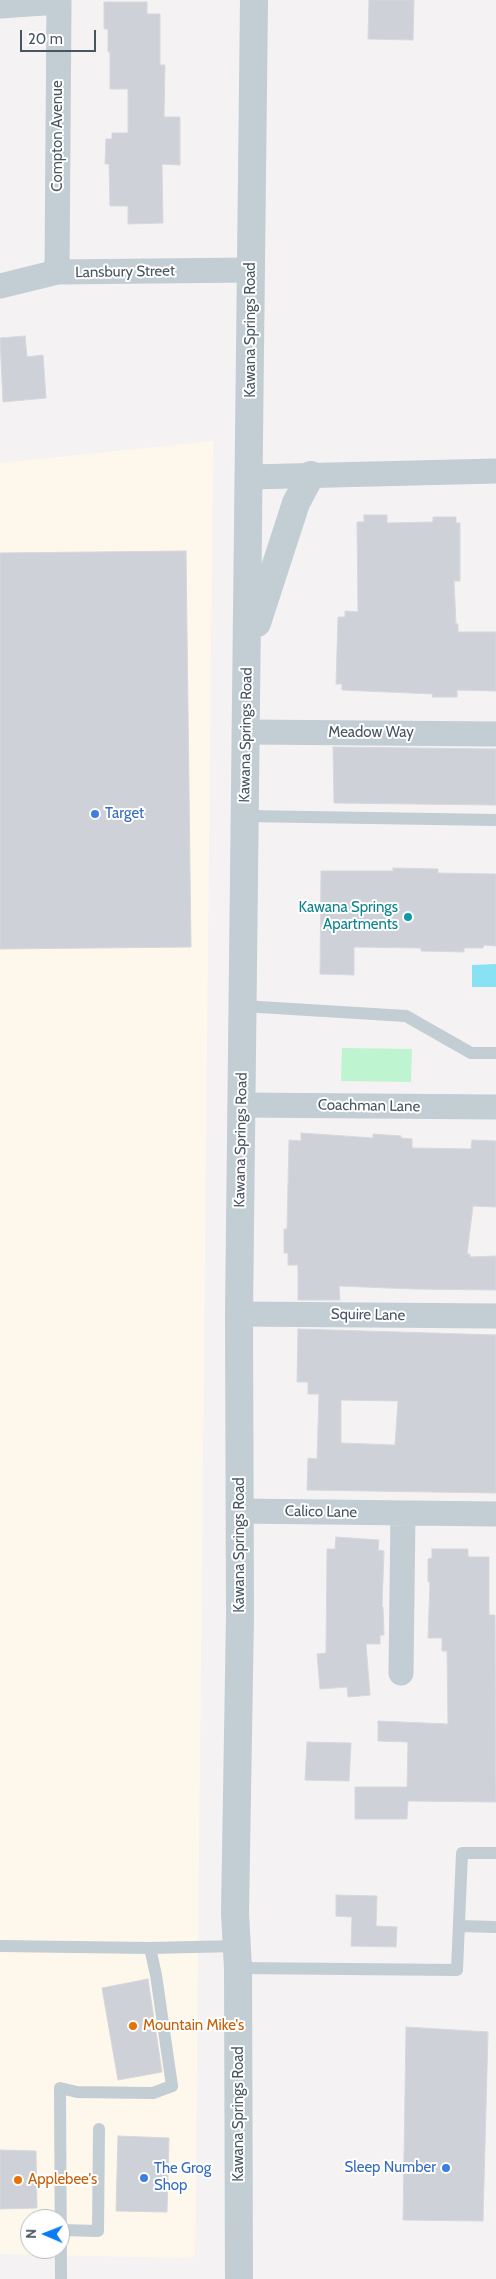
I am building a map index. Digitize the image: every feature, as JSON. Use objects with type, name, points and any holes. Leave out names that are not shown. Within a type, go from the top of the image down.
[{"type":"street","name":"Kawana Springs Road","points":[[239,2279],[237,1957],[235,1913],[240,1511],[239,1314],[254,0]]},
{"type":"street","points":[[0,6],[59,1]]},
{"type":"street","name":"Compton Avenue","points":[[57,272],[59,1]]},
{"type":"street","name":"Lansbury Street","points":[[0,286],[57,272],[251,270]]},
{"type":"street","points":[[250,477],[496,471]]},
{"type":"street","points":[[248,650],[296,503],[311,475]]},
{"type":"street","name":"Meadow Way","points":[[247,732],[496,734]]},
{"type":"street","name":"Coachman Lane","points":[[242,1105],[496,1108]]},
{"type":"street","name":"Squire Lane","points":[[239,1314],[496,1316]]},
{"type":"street","name":"Calico Lane","points":[[240,1511],[496,1514]]},
{"type":"street","points":[[401,1673],[403,1513]]},
{"type":"lane","points":[[245,816],[496,820]]},
{"type":"lane","points":[[243,1006],[406,1016],[471,1053],[496,1053]]},
{"type":"lane","points":[[0,1946],[150,1948],[237,1957],[457,1970],[462,1853],[496,1853]]},
{"type":"lane","points":[[459,1926],[496,1927]]},
{"type":"lane","points":[[61,2209],[60,2088],[77,2092],[153,2093],[172,2086],[156,1975],[150,1948]]},
{"type":"lane","points":[[70,2230],[98,2231],[99,2129]]},
{"type":"lane","points":[[61,2259],[61,2279]]},
{"type":"shaded area","points":[[213,441],[195,2256],[188,2258],[70,2255],[70,2209],[20,2209],[20,2254],[0,2254],[0,463]]},
{"type":"green space","points":[[342,1048],[412,1049],[411,1082],[341,1081]]},
{"type":"water","points":[[496,964],[496,987],[472,987],[472,965]]},
{"type":"building","points":[[369,0],[414,0],[413,40],[368,39]]},
{"type":"building","points":[[104,2],[147,2],[147,14],[160,14],[160,65],[165,65],[164,117],[180,117],[180,165],[162,164],[163,223],[128,224],[128,206],[110,206],[109,164],[105,164],[106,139],[112,139],[112,133],[128,133],[128,89],[110,89],[110,52],[108,52],[108,29],[104,29]]},
{"type":"building","points":[[25,336],[27,357],[43,355],[46,398],[3,402],[0,338]]},
{"type":"building","points":[[364,515],[387,515],[387,523],[433,522],[433,517],[456,517],[456,523],[460,523],[460,581],[454,581],[456,624],[458,624],[458,632],[496,632],[496,691],[457,690],[457,697],[432,697],[433,694],[342,690],[342,684],[336,684],[338,617],[345,617],[345,611],[358,612],[357,522],[364,522]]},
{"type":"building","name":"Target","points":[[186,551],[191,947],[0,949],[0,553]]},
{"type":"building","points":[[333,747],[496,749],[496,805],[334,803]]},
{"type":"building","name":"Kawana Springs Apartments","points":[[393,868],[438,869],[438,873],[496,874],[496,946],[484,945],[483,948],[464,948],[464,952],[421,951],[421,948],[354,947],[354,975],[320,974],[321,871],[393,871]]},
{"type":"building","points":[[301,1133],[373,1138],[373,1134],[401,1136],[401,1138],[412,1139],[412,1148],[471,1149],[472,1140],[496,1141],[496,1207],[473,1206],[467,1254],[470,1254],[470,1257],[496,1256],[496,1290],[339,1286],[340,1300],[298,1300],[298,1265],[288,1265],[288,1253],[284,1253],[284,1229],[287,1229],[289,1140],[301,1141]]},
{"type":"building","points":[[298,1329],[496,1335],[496,1493],[307,1490],[308,1458],[317,1459],[319,1394],[308,1394],[308,1382],[297,1382]],"holes":[[[341,1400],[398,1401],[395,1445],[341,1443]]]},
{"type":"building","points":[[336,1537],[379,1540],[378,1550],[384,1551],[382,1607],[384,1635],[380,1635],[380,1644],[366,1644],[370,1695],[348,1697],[347,1687],[320,1689],[317,1654],[326,1653],[327,1549],[335,1549]]},
{"type":"building","points":[[432,1549],[468,1549],[468,1557],[489,1557],[489,1615],[495,1615],[496,1802],[408,1801],[407,1819],[355,1819],[355,1787],[407,1787],[408,1742],[378,1741],[378,1721],[448,1724],[447,1651],[442,1651],[442,1638],[428,1638],[430,1582],[428,1582],[428,1559],[432,1558]]},
{"type":"building","points":[[307,1742],[351,1743],[349,1781],[305,1780]]},
{"type":"building","points":[[336,1895],[377,1896],[376,1926],[397,1927],[396,1947],[351,1946],[352,1917],[336,1916]]},
{"type":"building","name":"Mountain Mike's","points":[[148,1979],[162,2072],[118,2080],[102,1988]]},
{"type":"building","points":[[406,2027],[488,2032],[483,2221],[403,2220]]},
{"type":"building","points":[[118,2136],[169,2138],[167,2212],[116,2211]]},
{"type":"building","name":"Applebee's","points":[[0,2150],[36,2151],[37,2208],[0,2209]]},
{"type":"place","name":"Target","points":[[95,814]]},
{"type":"place","name":"Kawana Springs Apartments","points":[[408,917]]},
{"type":"place","name":"Mountain Mike's","points":[[133,2026]]},
{"type":"place","name":"Sleep Number","points":[[446,2168]]},
{"type":"place","name":"The Grog Shop","points":[[144,2178]]},
{"type":"place","name":"Applebee's","points":[[18,2180]]}]
